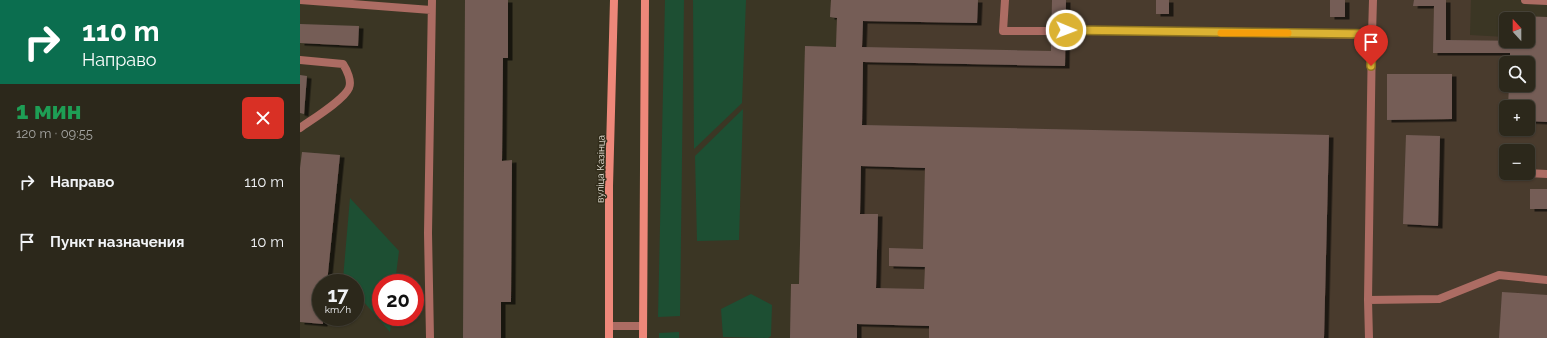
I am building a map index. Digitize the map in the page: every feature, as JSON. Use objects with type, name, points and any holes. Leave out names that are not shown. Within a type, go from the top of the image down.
[{"type":"main road","name":"вуліца Казінца","points":[[609,338],[609,186],[614,0]]},
{"type":"main road","points":[[643,338],[645,0]]},
{"type":"lane","points":[[300,0],[431,10]]},
{"type":"lane","points":[[430,338],[428,233],[432,0]]},
{"type":"lane","points":[[1005,0],[1003,30],[1051,31]]},
{"type":"lane","points":[[1369,338],[1368,300],[1373,0]]},
{"type":"lane","points":[[1525,0],[1545,0]]},
{"type":"lane","points":[[1066,30],[1372,34]]},
{"type":"lane","points":[[300,60],[343,64],[347,70],[349,81],[349,88],[340,100],[300,128]]},
{"type":"lane","points":[[1535,173],[1547,174]]},
{"type":"lane","points":[[1368,300],[1439,299],[1499,275],[1547,280]]},
{"type":"lane","points":[[609,326],[643,326]]},
{"type":"shaded area","points":[[831,0],[1471,0],[1470,35],[1499,37],[1499,48],[1535,48],[1535,17],[1547,17],[1547,338],[790,338],[791,284],[799,284],[805,46],[836,47],[837,18],[830,17]]},
{"type":"green space","points":[[665,0],[684,0],[680,316],[658,317]]},
{"type":"green space","points":[[693,0],[746,0],[742,103],[694,149]]},
{"type":"green space","points":[[743,109],[739,240],[697,241],[695,156]]},
{"type":"green space","points":[[350,198],[399,251],[396,274],[372,274],[372,311],[364,302],[364,274],[343,274]]},
{"type":"green space","points":[[751,294],[772,305],[771,336],[768,338],[723,337],[721,309]]},
{"type":"green space","points":[[385,326],[391,326],[390,332]]},
{"type":"green space","points":[[679,332],[679,338],[659,338],[659,333]]},
{"type":"building","points":[[465,0],[508,0],[508,58],[503,58],[502,161],[512,160],[511,302],[501,302],[501,338],[463,338]]},
{"type":"building","points":[[831,0],[978,0],[977,23],[863,21],[862,47],[1051,51],[1052,0],[1066,0],[1065,66],[863,62],[862,125],[1329,135],[1324,338],[929,338],[929,326],[857,324],[857,338],[790,338],[791,284],[799,284],[805,46],[836,47],[837,18],[830,17]],"holes":[[[861,166],[925,168],[923,249],[889,248],[889,266],[925,267],[924,289],[876,288],[878,214],[860,214]]]},
{"type":"building","points":[[1156,0],[1169,0],[1169,14],[1156,14]]},
{"type":"building","points":[[1330,0],[1345,0],[1345,17],[1330,17]]},
{"type":"building","points":[[1414,0],[1446,0],[1446,40],[1499,41],[1499,48],[1535,48],[1535,17],[1547,17],[1547,122],[1535,121],[1535,100],[1508,100],[1509,92],[1535,92],[1535,56],[1510,56],[1510,53],[1433,53],[1434,6],[1413,6]]},
{"type":"building","points":[[300,24],[359,26],[358,46],[300,43]]},
{"type":"building","points":[[1387,74],[1452,74],[1452,119],[1387,120]]},
{"type":"building","points":[[300,75],[307,76],[304,114],[300,113]]},
{"type":"building","points":[[1406,135],[1440,136],[1438,226],[1403,224]]},
{"type":"building","points":[[302,152],[340,155],[328,274],[312,274],[312,323],[300,322],[300,168]]},
{"type":"building","points":[[1530,189],[1547,189],[1547,209],[1530,209]]},
{"type":"building","points":[[1502,292],[1547,295],[1547,338],[1499,338]]},
{"type":"slow traffic","points":[[1221,33],[1288,33]]},
{"type":"route","points":[[1066,30],[1372,34],[1371,66]]}]
